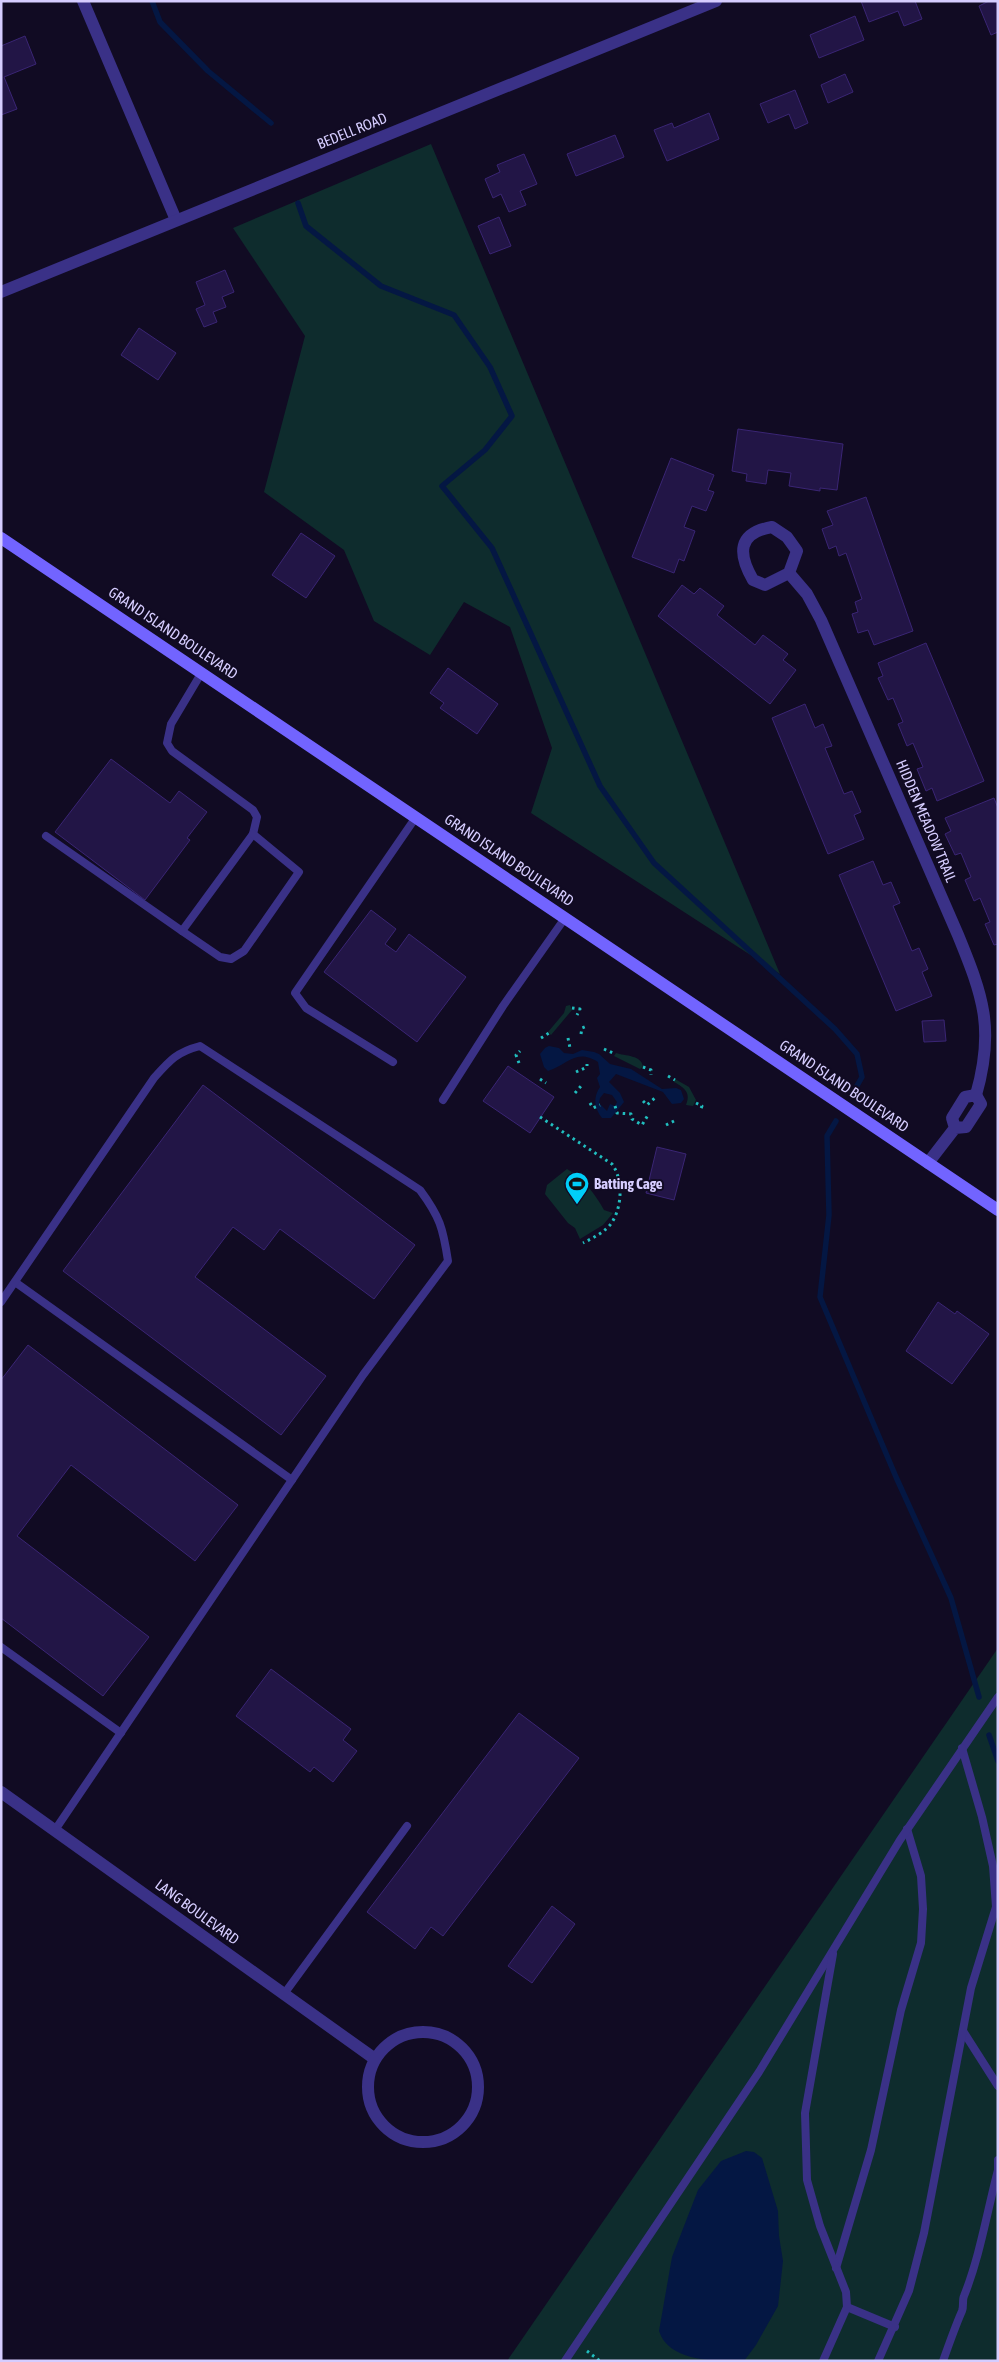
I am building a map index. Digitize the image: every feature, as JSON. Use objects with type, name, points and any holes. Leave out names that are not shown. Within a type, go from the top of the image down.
[{"type":"main road","name":"GRAND ISLAND BOULEVARD","points":[[1,538],[998,1210]]},
{"type":"street","points":[[83,1],[176,220]]},
{"type":"street","name":"BEDELL ROAD","points":[[1,292],[716,1]]},
{"type":"street","points":[[772,527],[787,537],[797,551],[789,573],[765,585],[753,580],[742,556],[743,546],[747,538],[754,533],[772,527]]},
{"type":"street","name":"HIDDEN MEADOW TRAIL","points":[[789,573],[806,594],[822,620],[978,983],[984,1005],[986,1025],[983,1069],[976,1095],[981,1104],[966,1127],[955,1128],[928,1163]]},
{"type":"street","name":"LANG BOULEVARD","points":[[1,1792],[374,2059]]},
{"type":"street","points":[[423,2031],[451,2039],[468,2054],[476,2071],[478,2098],[470,2116],[460,2128],[444,2138],[419,2142],[400,2138],[381,2124],[371,2107],[368,2096],[368,2077],[374,2059],[387,2044],[404,2034],[423,2031]]},
{"type":"lane","points":[[182,931],[253,834],[257,817],[253,810],[172,752],[167,743],[172,724],[202,672]]},
{"type":"lane","points":[[393,1062],[306,1008],[295,993],[416,817]]},
{"type":"lane","points":[[46,836],[220,957],[231,959],[244,951],[299,872],[253,834]]},
{"type":"lane","points":[[443,1100],[502,1006],[565,918]]},
{"type":"lane","points":[[1,1302],[154,1078],[174,1056],[185,1050],[200,1046],[420,1190],[435,1210],[443,1228],[448,1261],[363,1374],[55,1830]]},
{"type":"lane","points":[[15,1282],[292,1480]]},
{"type":"lane","points":[[1,1647],[121,1733]]},
{"type":"lane","points":[[565,2361],[759,2072],[907,1830],[998,1697]]},
{"type":"lane","points":[[878,2361],[909,2291],[924,2233],[971,1988],[996,1906],[993,1866],[982,1818],[962,1748]]},
{"type":"lane","points":[[284,1994],[406,1826]]},
{"type":"lane","points":[[836,2268],[871,2150],[901,2010],[921,1943],[923,1909],[921,1876],[907,1830]]},
{"type":"lane","points":[[823,2361],[847,2307],[846,2292],[820,2226],[807,2180],[805,2113],[833,1950]]},
{"type":"lane","points":[[963,2031],[998,2086]]},
{"type":"lane","points":[[943,2361],[956,2321],[963,2309],[962,2298],[971,2278],[998,2170],[998,2160]]},
{"type":"lane","points":[[847,2307],[894,2327]]},
{"type":"path","points":[[572,1008],[580,1009],[577,1015]]},
{"type":"path","points":[[581,1034],[582,1028],[587,1026]]},
{"type":"path","points":[[541,1038],[549,1033]]},
{"type":"path","points":[[568,1038],[570,1048]]},
{"type":"path","points":[[604,1049],[615,1054]]},
{"type":"path","points":[[520,1051],[516,1055],[520,1063]]},
{"type":"path","points":[[576,1072],[587,1067],[587,1064]]},
{"type":"path","points":[[643,1067],[651,1070],[652,1075]]},
{"type":"path","points":[[668,1076],[674,1080]]},
{"type":"path","points":[[540,1079],[546,1083]]},
{"type":"path","points":[[575,1093],[581,1086]]},
{"type":"path","points":[[642,1102],[647,1105],[656,1098]]},
{"type":"path","points":[[590,1103],[592,1108],[600,1105]]},
{"type":"path","points":[[696,1103],[702,1106],[700,1111]]},
{"type":"path","points":[[614,1106],[616,1111],[631,1114],[632,1119],[642,1125],[648,1115]]},
{"type":"path","points":[[540,1117],[612,1164],[618,1172],[620,1188],[615,1217],[609,1226],[583,1243]]},
{"type":"path","points":[[666,1125],[674,1122]]},
{"type":"green space","points":[[431,144],[780,974],[531,813],[552,748],[510,627],[464,602],[430,655],[374,621],[344,550],[264,492],[305,336],[233,228]]},
{"type":"green space","points":[[570,1005],[572,1010],[551,1035],[548,1032],[564,1013],[566,1006]]},
{"type":"green space","points":[[616,1053],[640,1060],[643,1067],[640,1069],[614,1056]]},
{"type":"green space","points":[[675,1079],[689,1087],[696,1100],[693,1106],[686,1105],[688,1097],[686,1091],[674,1082]]},
{"type":"green space","name":"Batting Cage","points":[[567,1169],[588,1187],[604,1210],[613,1213],[603,1225],[580,1239],[575,1228],[568,1223],[545,1194],[547,1185]]},
{"type":"green space","points":[[998,1648],[998,2361],[507,2361]]},
{"type":"water","points":[[549,1046],[559,1048],[564,1053],[573,1054],[582,1050],[594,1052],[610,1064],[631,1069],[662,1089],[676,1088],[681,1090],[684,1099],[681,1103],[672,1104],[663,1092],[616,1074],[609,1082],[620,1093],[624,1102],[611,1118],[602,1118],[595,1102],[600,1087],[597,1078],[600,1074],[598,1062],[590,1058],[577,1057],[548,1071],[544,1067],[540,1054]],"holes":[[[604,1093],[612,1095],[617,1102],[615,1106],[610,1104],[607,1111],[599,1103],[600,1098]]]},
{"type":"water","points":[[746,2151],[754,2152],[762,2158],[778,2211],[783,2261],[778,2306],[756,2345],[744,2361],[694,2358],[672,2349],[664,2341],[659,2331],[672,2257],[698,2190],[721,2161]]},
{"type":"building","points":[[861,1],[915,1],[922,19],[904,26],[898,11],[869,22]]},
{"type":"building","points":[[989,1],[998,1],[998,32],[991,35],[979,6]]},
{"type":"building","points":[[855,16],[864,40],[819,58],[810,35]]},
{"type":"building","points":[[25,36],[36,64],[4,77],[17,109],[1,115],[1,46]]},
{"type":"building","points":[[845,74],[853,92],[828,103],[821,85]]},
{"type":"building","points":[[795,90],[808,123],[795,129],[789,114],[768,123],[760,104]]},
{"type":"building","points":[[709,113],[719,139],[667,161],[654,130],[672,123],[674,128]]},
{"type":"building","points":[[615,135],[624,157],[576,176],[567,154]]},
{"type":"building","points":[[524,154],[537,184],[520,191],[526,205],[509,212],[501,194],[493,198],[485,179],[500,172],[497,165]]},
{"type":"building","points":[[499,217],[511,246],[490,254],[478,226]]},
{"type":"building","points":[[225,270],[234,292],[222,297],[226,307],[213,312],[217,322],[204,327],[196,309],[205,305],[196,282]]},
{"type":"building","points":[[139,328],[176,353],[158,380],[121,355]]},
{"type":"building","points":[[738,429],[843,444],[837,490],[820,488],[820,491],[789,486],[791,473],[768,470],[766,484],[746,481],[747,474],[732,471]]},
{"type":"building","points":[[671,458],[714,475],[708,490],[714,492],[706,511],[692,506],[684,527],[695,531],[684,561],[679,559],[674,573],[632,557]]},
{"type":"building","points":[[866,497],[913,631],[874,645],[868,630],[858,633],[852,614],[858,612],[855,602],[862,599],[846,553],[839,556],[836,546],[829,549],[822,529],[833,525],[827,511]]},
{"type":"building","points":[[301,533],[335,556],[306,598],[272,575]]},
{"type":"building","points":[[682,585],[694,594],[700,588],[724,606],[717,615],[755,645],[763,635],[788,654],[783,660],[796,670],[770,704],[658,616]]},
{"type":"building","points":[[926,643],[984,781],[937,801],[932,788],[926,791],[917,769],[923,767],[913,743],[907,746],[898,724],[903,722],[893,698],[888,700],[878,678],[883,676],[878,663]]},
{"type":"building","points":[[448,668],[498,704],[477,734],[440,708],[444,703],[430,693]]},
{"type":"building","points":[[805,704],[815,728],[823,724],[832,746],[825,748],[844,794],[852,791],[861,812],[854,815],[864,839],[828,854],[772,718]]},
{"type":"building","points":[[111,759],[170,803],[179,791],[207,812],[187,838],[190,840],[145,900],[55,832]]},
{"type":"building","points":[[994,798],[998,808],[998,944],[994,945],[985,924],[990,922],[980,898],[974,901],[965,880],[971,877],[961,853],[955,855],[945,834],[951,831],[945,818]]},
{"type":"building","points":[[873,861],[883,885],[891,882],[900,903],[893,906],[912,951],[919,948],[928,969],[922,972],[932,996],[896,1011],[839,875]]},
{"type":"building","points":[[371,910],[396,929],[385,944],[396,952],[409,934],[466,977],[417,1042],[324,972]]},
{"type":"building","points":[[944,1020],[946,1041],[924,1042],[922,1021]]},
{"type":"building","points":[[508,1066],[554,1097],[530,1133],[483,1101]]},
{"type":"building","points":[[203,1085],[415,1245],[374,1299],[280,1229],[264,1250],[233,1227],[195,1277],[326,1376],[281,1435],[63,1271]]},
{"type":"building","points":[[657,1147],[686,1154],[674,1200],[646,1193]]},
{"type":"building","points":[[938,1302],[955,1314],[957,1311],[989,1334],[952,1384],[906,1351]]},
{"type":"building","points":[[28,1345],[238,1505],[195,1561],[71,1465],[17,1536],[149,1637],[103,1696],[1,1618],[1,1380]]},
{"type":"building","points":[[271,1669],[351,1729],[343,1740],[357,1751],[333,1782],[314,1767],[310,1772],[236,1716]]},
{"type":"building","points":[[519,1713],[579,1758],[443,1936],[431,1927],[415,1949],[367,1912]]},
{"type":"building","points":[[552,1906],[575,1924],[532,1983],[508,1966]]},
{"type":"waterway","points":[[152,1],[160,22],[208,71],[271,123]]},
{"type":"waterway","points":[[298,203],[306,226],[381,286],[454,315],[490,367],[512,416],[485,450],[442,486],[492,548],[600,786],[654,863],[835,1029],[857,1054],[862,1077],[854,1091]]},
{"type":"waterway","points":[[836,1121],[827,1136],[829,1215],[820,1297],[896,1477],[951,1598],[979,1697]]},
{"type":"waterway","points":[[989,1735],[998,1761]]},
{"type":"place","name":"Batting Cage","points":[[577,1205]]}]
